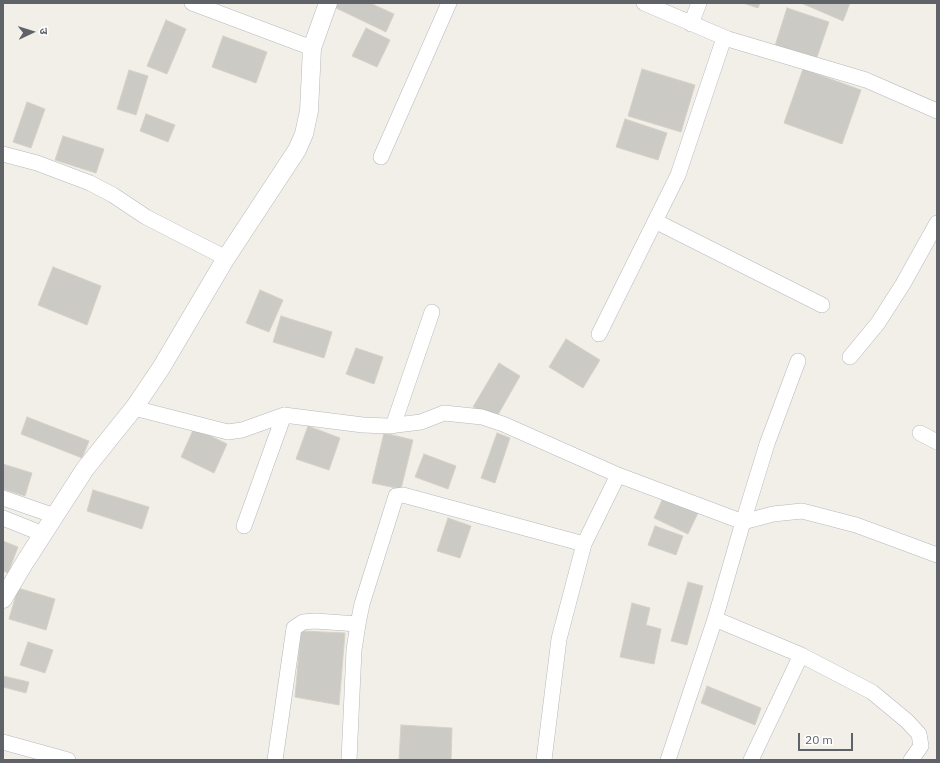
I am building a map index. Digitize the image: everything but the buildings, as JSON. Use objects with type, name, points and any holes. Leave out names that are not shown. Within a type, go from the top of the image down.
[{"type":"street","points":[[192,3],[312,48]]},
{"type":"street","points":[[3,599],[85,469],[134,408],[161,368],[226,258],[297,150],[302,139],[309,111],[312,48],[328,3]]},
{"type":"street","points":[[381,157],[449,3]]},
{"type":"street","points":[[644,3],[724,38],[866,80],[937,111]]},
{"type":"street","points":[[691,24],[699,3]]},
{"type":"street","points":[[599,334],[678,175],[724,38]]},
{"type":"street","points":[[3,154],[37,163],[90,183],[113,195],[146,217],[226,258]]},
{"type":"street","points":[[655,221],[822,304]]},
{"type":"street","points":[[850,357],[878,323],[903,284],[937,223]]},
{"type":"street","points":[[393,426],[432,312]]},
{"type":"street","points":[[668,760],[715,619],[767,444],[798,361]]},
{"type":"street","points":[[134,408],[228,432],[242,430],[284,415],[363,425],[393,426],[421,422],[444,413],[482,417],[503,424],[618,475],[743,522],[773,514],[802,511],[856,525],[937,555]]},
{"type":"street","points":[[244,526],[284,415]]},
{"type":"street","points":[[920,433],[937,442]]},
{"type":"street","points":[[544,760],[559,638],[584,544],[618,475]]},
{"type":"street","points":[[349,760],[358,624],[364,596],[396,496],[404,495],[584,544]]},
{"type":"street","points":[[3,498],[54,516]]},
{"type":"street","points":[[3,518],[43,534]]},
{"type":"street","points":[[715,619],[801,655],[872,692],[907,721],[919,734],[921,746],[911,760]]},
{"type":"street","points":[[275,760],[294,628],[303,622],[309,621],[358,624]]},
{"type":"street","points":[[751,760],[801,655]]},
{"type":"street","points":[[3,742],[68,760]]}]
